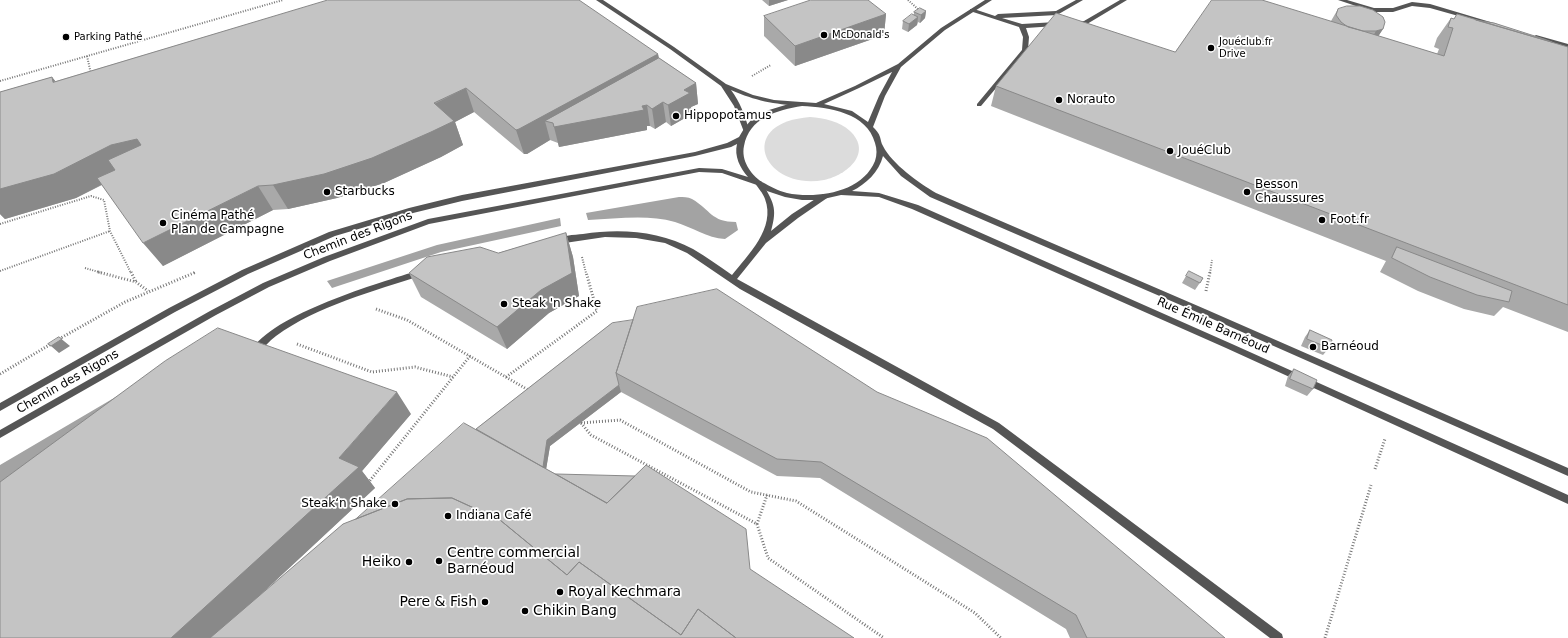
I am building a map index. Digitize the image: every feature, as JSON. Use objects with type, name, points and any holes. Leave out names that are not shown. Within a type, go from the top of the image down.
[{"type":"street","points":[[599,0],[672,48],[724,85],[758,98],[774,102],[817,104],[838,108],[856,116],[870,127],[877,137],[880,147],[879,158],[871,174],[856,186],[842,193],[809,197],[794,196],[778,192],[760,183],[746,171],[739,155],[741,139],[746,130],[758,119],[773,110],[802,104]]},
{"type":"street","points":[[817,104],[857,88],[900,65],[943,29],[989,0]]},
{"type":"street","points":[[991,16],[1057,13],[1080,0]]},
{"type":"street","points":[[1069,24],[1085,23],[1124,0]]},
{"type":"street","points":[[1341,0],[1374,10],[1394,10],[1412,4],[1430,6],[1501,26]]},
{"type":"street","points":[[972,10],[1022,26],[1061,24]]},
{"type":"street","points":[[979,105],[1025,50],[1026,37],[1022,26]]},
{"type":"street","points":[[1531,35],[1568,46]]},
{"type":"street","points":[[870,127],[878,103],[890,79],[900,65]]},
{"type":"street","points":[[724,85],[735,100],[746,130]]},
{"type":"street","name":"Chemin des Rigons","points":[[0,407],[172,310],[245,272],[332,234],[394,215],[462,198],[695,154],[729,145],[741,139]]},
{"type":"street","name":"Rue Émile Barnéoud","points":[[880,147],[899,171],[915,184],[933,195],[1182,302],[1568,472]]},
{"type":"street","name":"Chemin des Rigons","points":[[0,434],[213,313],[266,286],[327,258],[428,222],[494,208],[699,170],[722,171],[760,183]]},
{"type":"street","points":[[760,183],[769,200],[771,209],[770,220],[763,241]]},
{"type":"street","name":"Rue Émile Barnéoud","points":[[842,193],[879,195],[899,200],[1229,346],[1568,500]]},
{"type":"street","points":[[732,280],[763,241],[795,216],[826,196]]},
{"type":"street","points":[[546,243],[577,237],[613,233],[648,235],[682,247],[713,266],[732,280],[996,426],[1278,638]]},
{"type":"street","points":[[250,355],[273,335],[315,311],[359,292],[431,269]]},
{"type":"path","points":[[0,81],[283,0]]},
{"type":"path","points":[[908,0],[923,13]]},
{"type":"path","points":[[87,56],[92,76]]},
{"type":"path","points":[[748,78],[771,65]]},
{"type":"path","points":[[0,224],[91,196],[104,200],[110,231],[136,282]]},
{"type":"path","points":[[0,271],[110,231]]},
{"type":"path","points":[[506,377],[597,311],[581,254]]},
{"type":"path","points":[[85,268],[136,282],[149,292]]},
{"type":"path","points":[[342,300],[407,320],[533,393]]},
{"type":"path","points":[[273,335],[372,372],[416,367],[453,377]]},
{"type":"path","points":[[367,484],[470,356]]},
{"type":"path","points":[[757,524],[591,435],[581,422],[620,420],[751,492],[796,501],[975,614],[1001,638]]},
{"type":"path","points":[[1375,469],[1386,437]]},
{"type":"path","points":[[1325,638],[1371,485]]},
{"type":"path","points":[[767,495],[757,524],[768,558],[884,638]]},
{"type":"shaded area","points":[[810,117],[831,121],[846,128],[856,139],[859,147],[858,155],[848,168],[833,177],[824,180],[803,181],[785,176],[773,166],[766,155],[765,142],[772,131],[786,122]]},
{"type":"shaded area","points":[[679,197],[687,197],[692,199],[716,218],[736,222],[738,230],[725,239],[712,237],[675,222],[654,218],[588,220],[586,213]]},
{"type":"shaded area","points":[[560,218],[561,226],[441,252],[332,288],[327,281],[437,245]]},
{"type":"shaded area","points":[[199,348],[0,498],[0,465]]},
{"type":"building","points":[[328,0],[579,0],[658,54],[516,130],[466,88],[434,103],[454,121],[372,158],[324,174],[273,185],[258,186],[143,243],[97,178],[115,170],[108,160],[141,145],[137,139],[111,145],[54,174],[0,189],[0,92],[52,77],[53,82]]},
{"type":"building","points":[[811,0],[868,0],[886,14],[795,46],[764,16]]},
{"type":"building","points":[[1212,0],[1262,0],[1444,56],[1453,28],[1448,27],[1451,18],[1454,19],[1457,14],[1568,47],[1568,305],[996,86],[1056,13],[1175,52]]},
{"type":"building","points":[[1347,6],[1360,6],[1373,10],[1383,17],[1385,22],[1383,29],[1376,31],[1363,31],[1348,27],[1341,22],[1336,15],[1338,9]]},
{"type":"building","points":[[920,8],[926,11],[921,15],[914,12]]},
{"type":"building","points":[[912,14],[918,17],[909,24],[903,21]]},
{"type":"building","points":[[1476,20],[1494,23],[1552,42]]},
{"type":"building","points":[[659,58],[696,83],[684,90],[690,93],[668,105],[663,102],[652,109],[647,105],[642,106],[644,110],[554,127],[553,123],[545,121]]},
{"type":"building","points":[[566,233],[572,273],[541,290],[497,327],[409,273],[427,257],[480,247],[498,253]]},
{"type":"building","points":[[1397,247],[1512,291],[1509,302],[1477,295],[1430,277],[1392,258]]},
{"type":"building","points":[[1189,271],[1203,278],[1200,283],[1186,276]]},
{"type":"building","points":[[717,289],[877,392],[987,438],[1225,638],[1087,638],[1076,615],[821,462],[777,459],[616,373],[637,307]]},
{"type":"building","points":[[633,320],[616,373],[619,385],[547,440],[543,467],[476,429],[612,323]]},
{"type":"building","points":[[218,328],[397,392],[339,458],[359,467],[171,638],[0,638],[0,482],[165,361]]},
{"type":"building","points":[[1310,330],[1332,340],[1329,348],[1307,339]]},
{"type":"building","points":[[59,337],[62,339],[51,346],[48,344]]},
{"type":"building","points":[[1294,369],[1317,380],[1313,389],[1290,379]]},
{"type":"building","points":[[464,423],[607,503],[646,465],[746,529],[750,569],[854,638],[736,638],[698,609],[681,635],[579,562],[567,575],[500,520],[452,498],[407,499],[356,519]]},
{"type":"building","points":[[556,474],[635,476],[607,503]]},
{"type":"building","name":"Centre commercial Barnéoud","points":[[452,498],[500,520],[567,575],[579,562],[681,635],[698,609],[736,638],[210,638],[343,524],[407,499]]},
{"type":"place","name":"McDonald's","points":[[824,35]]},
{"type":"place","name":"Parking Pathé","points":[[66,37]]},
{"type":"place","name":"Jouéclub.fr Drive","points":[[1211,48]]},
{"type":"place","name":"Norauto","points":[[1059,100]]},
{"type":"place","name":"Hippopotamus","points":[[676,116]]},
{"type":"place","name":"JouéClub","points":[[1170,151]]},
{"type":"place","name":"Starbucks","points":[[327,192]]},
{"type":"place","name":"Besson Chaussures","points":[[1247,192]]},
{"type":"place","name":"Foot.fr","points":[[1322,220]]},
{"type":"place","name":"Cinéma Pathé Plan de Campagne","points":[[163,223]]},
{"type":"place","name":"Steak 'n Shake","points":[[504,304]]},
{"type":"place","name":"Barnéoud","points":[[1313,347]]},
{"type":"place","name":"Steak‘n Shake","points":[[395,504]]},
{"type":"place","name":"Indiana Café","points":[[448,516]]},
{"type":"place","name":"Centre commercial Barnéoud","points":[[439,561]]},
{"type":"place","name":"Heiko","points":[[409,562]]},
{"type":"place","name":"Royal Kechmara","points":[[560,592]]},
{"type":"place","name":"Pere & Fish","points":[[485,602]]},
{"type":"place","name":"Chikin Bang","points":[[525,611]]}]
